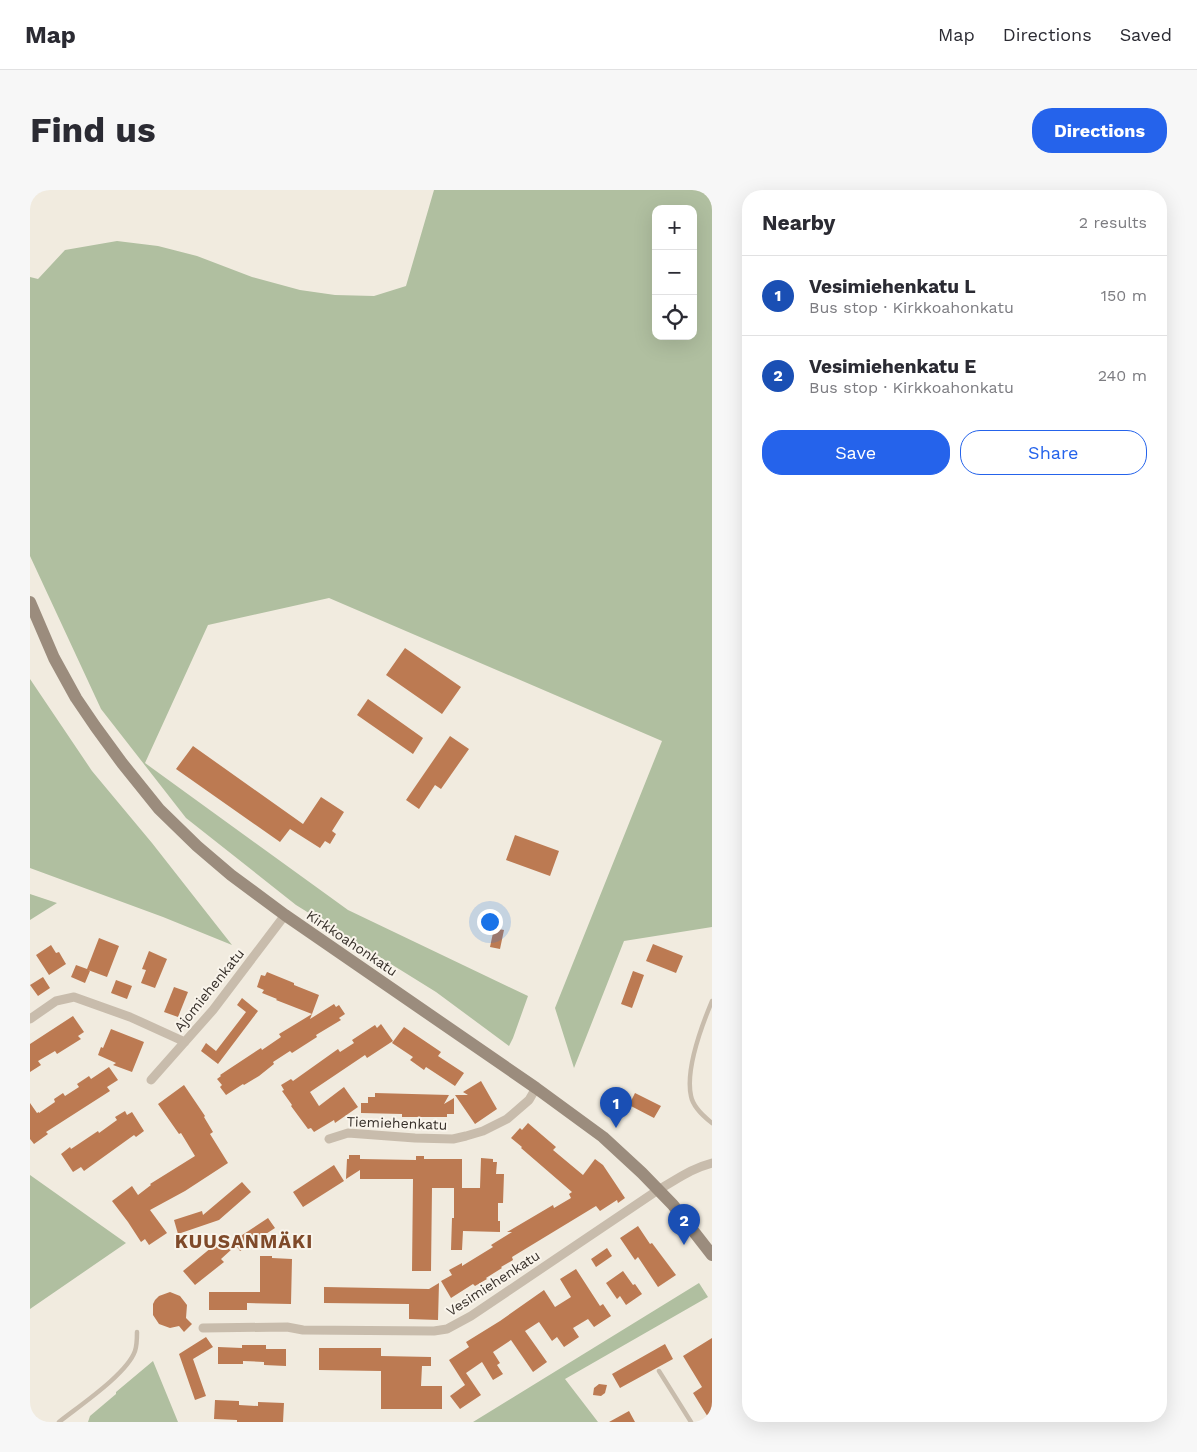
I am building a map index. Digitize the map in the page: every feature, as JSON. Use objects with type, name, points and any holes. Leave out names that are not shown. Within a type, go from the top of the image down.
[{"type":"street","name":"Kirkkoahonkatu","points":[[30,604],[54,658],[76,698],[122,764],[159,809],[197,846],[231,875],[285,915],[536,1088],[603,1137],[673,1205],[712,1255]]},
{"type":"street","name":"Ajomiehenkatu","points":[[151,1080],[213,1010],[285,915]]},
{"type":"street","points":[[30,1019],[56,1001],[74,996],[185,1042]]},
{"type":"street","name":"Tiemiehenkatu","points":[[329,1139],[348,1133],[386,1137],[452,1139],[466,1136],[483,1131],[507,1119],[529,1100],[536,1088]]},
{"type":"street","name":"Vesimiehenkatu","points":[[203,1328],[287,1327],[303,1330],[368,1332],[434,1331],[447,1329],[471,1316],[658,1190],[699,1166],[712,1163]]},
{"type":"lane","points":[[712,1001],[693,1055],[690,1095],[695,1106],[712,1122]]},
{"type":"lane","points":[[59,1422],[126,1367],[136,1350],[137,1332]]},
{"type":"lane","points":[[659,1371],[691,1422]]},
{"type":"green space","points":[[434,190],[712,190],[712,927],[624,941],[574,1068],[555,1008],[662,741],[329,598],[208,625],[145,763],[348,910],[528,996],[509,1046],[436,992],[296,905],[186,818],[101,709],[30,556],[30,277],[38,279],[65,250],[117,241],[158,246],[197,256],[252,277],[300,290],[335,295],[374,296],[406,286]]},
{"type":"green space","points":[[30,679],[92,771],[152,843],[232,945],[163,917],[30,868]]},
{"type":"green space","points":[[30,894],[57,903],[30,920]]},
{"type":"green space","points":[[30,1175],[126,1243],[30,1309]]},
{"type":"green space","points":[[699,1283],[708,1297],[565,1379],[598,1422],[473,1422]]},
{"type":"green space","points":[[153,1361],[178,1422],[88,1422],[90,1416]]},
{"type":"building","points":[[405,648],[461,687],[442,714],[386,675]]},
{"type":"building","points":[[368,699],[423,738],[413,754],[357,715]]},
{"type":"building","points":[[450,736],[469,749],[441,789],[435,785],[419,809],[406,800]]},
{"type":"building","points":[[193,746],[303,824],[321,797],[344,812],[332,831],[336,834],[330,844],[325,841],[320,848],[290,829],[280,842],[176,769]]},
{"type":"building","points":[[515,835],[559,851],[550,876],[506,860]]},
{"type":"building","points":[[494,928],[504,930],[500,949],[490,947]]},
{"type":"building","points":[[99,938],[119,946],[107,977],[88,970],[90,971],[85,983],[71,977],[76,965],[87,969]]},
{"type":"building","points":[[653,944],[683,956],[676,973],[646,961]]},
{"type":"building","points":[[51,945],[56,953],[59,952],[66,964],[49,975],[36,955]]},
{"type":"building","points":[[149,951],[167,959],[155,988],[141,983],[146,970],[142,969]]},
{"type":"building","points":[[633,971],[644,975],[632,1008],[621,1004]]},
{"type":"building","points":[[267,972],[319,995],[312,1014],[262,993],[264,990],[257,987],[261,975],[265,976]]},
{"type":"building","points":[[43,977],[50,988],[38,996],[30,985]]},
{"type":"building","points":[[116,980],[132,986],[127,999],[111,993]]},
{"type":"building","points":[[174,987],[188,992],[178,1017],[164,1012]]},
{"type":"building","points":[[242,998],[258,1011],[218,1064],[201,1051],[206,1043],[216,1051],[246,1012],[237,1005]]},
{"type":"building","points":[[334,1004],[336,1007],[339,1005],[345,1014],[339,1018],[341,1020],[316,1035],[317,1037],[292,1053],[290,1051],[273,1062],[274,1064],[259,1076],[226,1095],[217,1079],[220,1075],[281,1037],[279,1034],[312,1014],[310,1019]]},
{"type":"building","points":[[73,1016],[84,1032],[78,1036],[81,1039],[57,1054],[55,1051],[38,1061],[41,1065],[30,1072],[30,1044]]},
{"type":"building","points":[[381,1024],[393,1041],[367,1058],[365,1055],[310,1092],[319,1106],[344,1087],[358,1107],[335,1123],[334,1120],[314,1132],[311,1128],[308,1129],[291,1106],[282,1091],[284,1090],[281,1085],[291,1079],[293,1081],[338,1049],[340,1052],[354,1043],[352,1040],[375,1025],[377,1028]]},
{"type":"building","points":[[404,1027],[441,1052],[438,1056],[464,1073],[455,1086],[426,1067],[424,1070],[410,1060],[413,1057],[392,1043]]},
{"type":"building","points":[[111,1029],[144,1042],[132,1072],[113,1065],[116,1063],[98,1055]]},
{"type":"building","points":[[109,1067],[118,1080],[107,1087],[110,1091],[46,1132],[48,1134],[34,1144],[30,1139],[30,1103],[39,1113],[55,1102],[54,1099],[63,1093],[65,1096],[79,1087],[77,1084],[89,1076],[91,1079]]},
{"type":"building","points":[[481,1081],[497,1109],[475,1124],[455,1095],[468,1095],[463,1092]]},
{"type":"building","points":[[184,1085],[205,1116],[213,1132],[210,1134],[228,1163],[185,1191],[150,1210],[167,1233],[149,1245],[145,1239],[141,1242],[112,1201],[132,1186],[138,1195],[150,1184],[195,1156],[181,1133],[179,1134],[158,1104]]},
{"type":"building","points":[[375,1093],[449,1095],[444,1104],[454,1098],[454,1114],[447,1114],[447,1117],[402,1117],[402,1114],[361,1113],[361,1103],[368,1103],[368,1097],[375,1097]]},
{"type":"building","points":[[635,1093],[661,1106],[654,1118],[629,1105]]},
{"type":"building","points":[[125,1111],[127,1115],[132,1112],[144,1131],[136,1137],[134,1135],[84,1171],[81,1167],[73,1172],[61,1154],[98,1131],[99,1133],[117,1120],[115,1117]]},
{"type":"building","points":[[528,1123],[556,1147],[553,1150],[583,1175],[595,1159],[603,1165],[625,1198],[618,1203],[617,1200],[600,1211],[596,1206],[512,1257],[513,1260],[487,1279],[475,1286],[473,1284],[451,1298],[441,1281],[452,1275],[449,1270],[462,1263],[462,1266],[493,1247],[491,1245],[512,1232],[507,1232],[553,1205],[554,1208],[571,1198],[569,1194],[572,1192],[511,1138],[520,1128],[522,1130]]},
{"type":"building","points":[[349,1155],[360,1155],[360,1159],[416,1160],[416,1156],[424,1156],[424,1159],[462,1159],[462,1188],[480,1188],[481,1158],[493,1159],[493,1162],[497,1162],[496,1174],[504,1174],[503,1203],[498,1203],[500,1232],[463,1231],[462,1250],[451,1250],[454,1188],[432,1188],[431,1271],[412,1271],[413,1179],[360,1179],[360,1170],[346,1179]]},
{"type":"building","points":[[334,1165],[344,1181],[303,1207],[293,1192]]},
{"type":"building","points":[[242,1182],[251,1192],[219,1220],[178,1234],[174,1220],[202,1211],[203,1215]]},
{"type":"building","points":[[268,1218],[275,1228],[240,1251],[233,1241]]},
{"type":"building","points":[[638,1226],[650,1244],[652,1243],[676,1275],[658,1287],[638,1257],[635,1260],[620,1238]]},
{"type":"building","points":[[223,1238],[232,1249],[221,1259],[224,1262],[195,1285],[183,1271]]},
{"type":"building","points":[[607,1248],[612,1256],[596,1267],[591,1259]]},
{"type":"building","points":[[260,1256],[292,1259],[291,1304],[247,1303],[247,1310],[209,1310],[209,1292],[260,1292]]},
{"type":"building","points":[[576,1269],[600,1306],[603,1304],[611,1316],[594,1327],[588,1319],[573,1328],[579,1337],[564,1347],[557,1337],[552,1341],[539,1322],[525,1331],[547,1362],[533,1372],[511,1340],[493,1352],[500,1363],[497,1365],[503,1374],[493,1380],[482,1362],[466,1373],[481,1395],[460,1409],[450,1396],[465,1385],[449,1360],[469,1347],[466,1342],[544,1290],[555,1307],[571,1297],[560,1279]]},
{"type":"building","points":[[623,1271],[642,1294],[626,1305],[620,1296],[617,1299],[606,1283]]},
{"type":"building","points":[[439,1283],[438,1320],[409,1319],[409,1304],[324,1303],[324,1287],[429,1289]]},
{"type":"building","points":[[170,1292],[180,1296],[187,1305],[186,1318],[192,1324],[184,1332],[179,1326],[170,1328],[159,1324],[153,1315],[155,1300],[159,1296]]},
{"type":"building","points":[[206,1337],[213,1347],[193,1359],[206,1396],[195,1400],[179,1354]]},
{"type":"building","points":[[712,1338],[711,1422],[693,1393],[702,1387],[683,1356]]},
{"type":"building","points":[[665,1344],[673,1359],[620,1388],[612,1374]]},
{"type":"building","points":[[242,1345],[266,1345],[266,1349],[286,1349],[286,1366],[264,1365],[264,1362],[243,1361],[243,1364],[218,1364],[218,1347],[242,1348]]},
{"type":"building","points":[[319,1348],[381,1348],[381,1356],[431,1357],[431,1366],[422,1366],[421,1386],[442,1386],[442,1409],[381,1409],[381,1371],[319,1370]]},
{"type":"building","points":[[599,1384],[607,1385],[605,1393],[601,1396],[593,1395],[594,1388]]},
{"type":"building","points":[[215,1400],[239,1401],[239,1405],[258,1406],[258,1402],[284,1403],[283,1422],[237,1422],[237,1420],[214,1419]]},
{"type":"building","points":[[629,1411],[635,1422],[609,1422]]},
{"type":"place","name":"Vesimiehenkatu L","points":[[616,1128]]},
{"type":"place","name":"Vesimiehenkatu E","points":[[684,1245]]},
{"type":"district","name":"KUUSANMÄKI","points":[[244,1241]]}]
